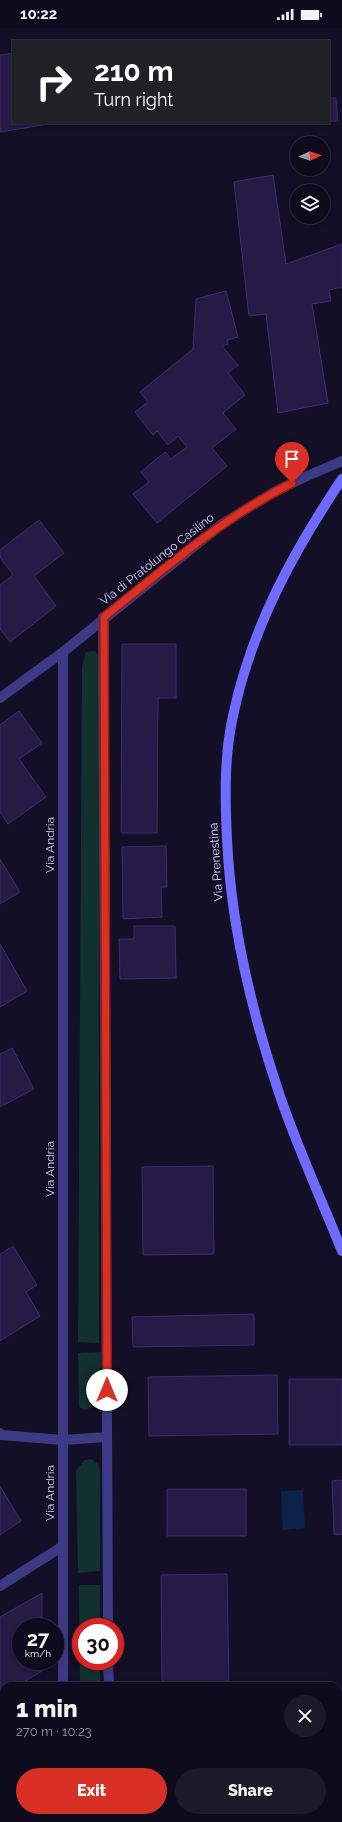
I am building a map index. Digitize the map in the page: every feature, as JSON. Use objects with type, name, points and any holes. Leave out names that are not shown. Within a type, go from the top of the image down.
[{"type":"main road","name":"Via Prenestina","points":[[342,479],[290,561],[272,599],[252,650],[236,701],[230,732],[226,767],[225,797],[230,883],[237,937],[249,993],[281,1100],[342,1251]]},
{"type":"street","name":"Via di Pratolungo Casilino","points":[[0,698],[63,652],[104,617],[233,516],[281,488],[342,461]]},
{"type":"street","points":[[104,617],[108,1618]]},
{"type":"street","name":"Via Andria","points":[[63,652],[63,1682]]},
{"type":"street","points":[[0,1433],[1,1435],[63,1440],[107,1437]]},
{"type":"street","points":[[0,1586],[63,1546]]},
{"type":"street","points":[[108,1670],[109,1682]]},
{"type":"green space","points":[[95,651],[99,657],[99,1343],[78,1342],[82,667],[86,652]]},
{"type":"green space","points":[[101,1352],[100,1397],[97,1404],[85,1410],[79,1407],[78,1353]]},
{"type":"green space","points":[[91,1459],[98,1464],[100,1470],[100,1571],[78,1573],[76,1470],[85,1460]]},
{"type":"green space","points":[[79,1585],[100,1585],[100,1618],[79,1618]]},
{"type":"green space","points":[[80,1670],[100,1670],[100,1682],[80,1682]]},
{"type":"water","points":[[303,1490],[305,1528],[283,1530],[281,1491]]},
{"type":"building","points":[[12,53],[12,124],[49,124],[0,132],[0,55]]},
{"type":"building","points":[[330,98],[336,98],[338,121],[330,121]]},
{"type":"building","points":[[273,175],[286,264],[342,244],[342,287],[329,290],[331,301],[312,304],[328,403],[278,413],[266,314],[249,316],[234,182]]},
{"type":"building","points":[[226,291],[238,337],[227,340],[228,344],[222,346],[238,365],[228,373],[245,395],[223,413],[236,429],[212,448],[227,466],[157,523],[133,494],[149,482],[141,472],[165,452],[171,459],[187,447],[178,436],[168,445],[157,431],[153,435],[135,412],[148,402],[140,392],[193,349],[196,299]]},
{"type":"building","points":[[39,520],[64,553],[34,576],[56,606],[10,642],[0,629],[0,585],[13,575],[0,557],[0,550]]},
{"type":"building","points":[[122,644],[176,644],[176,698],[158,698],[157,833],[121,833]]},
{"type":"building","points":[[19,711],[42,743],[19,759],[46,797],[8,824],[0,812],[0,725]]},
{"type":"building","points":[[166,846],[167,887],[161,887],[162,917],[123,919],[122,847]]},
{"type":"building","points":[[0,859],[20,892],[0,904]]},
{"type":"building","points":[[134,926],[175,926],[176,978],[120,979],[119,939],[134,939]]},
{"type":"building","points":[[0,944],[27,991],[0,1007]]},
{"type":"building","points":[[12,1048],[34,1089],[0,1107],[0,1054]]},
{"type":"building","points":[[213,1166],[214,1254],[143,1255],[142,1167]]},
{"type":"building","points":[[13,1246],[37,1285],[26,1292],[40,1316],[0,1341],[0,1254]]},
{"type":"building","points":[[254,1314],[254,1345],[133,1347],[132,1317]]},
{"type":"building","points":[[277,1375],[278,1434],[149,1436],[148,1377]]},
{"type":"building","points":[[289,1379],[342,1379],[342,1445],[289,1445]]},
{"type":"building","points":[[342,1480],[342,1534],[334,1535],[332,1481]]},
{"type":"building","points":[[0,1486],[21,1521],[0,1535]]},
{"type":"building","points":[[167,1489],[246,1489],[246,1536],[167,1536]]},
{"type":"building","points":[[227,1574],[229,1682],[162,1682],[161,1575]]},
{"type":"building","points":[[42,1593],[42,1618],[12,1618],[12,1670],[42,1671],[24,1682],[0,1682],[0,1617]]},
{"type":"route","points":[[107,1390],[104,617],[222,524],[261,499],[292,483]]}]
